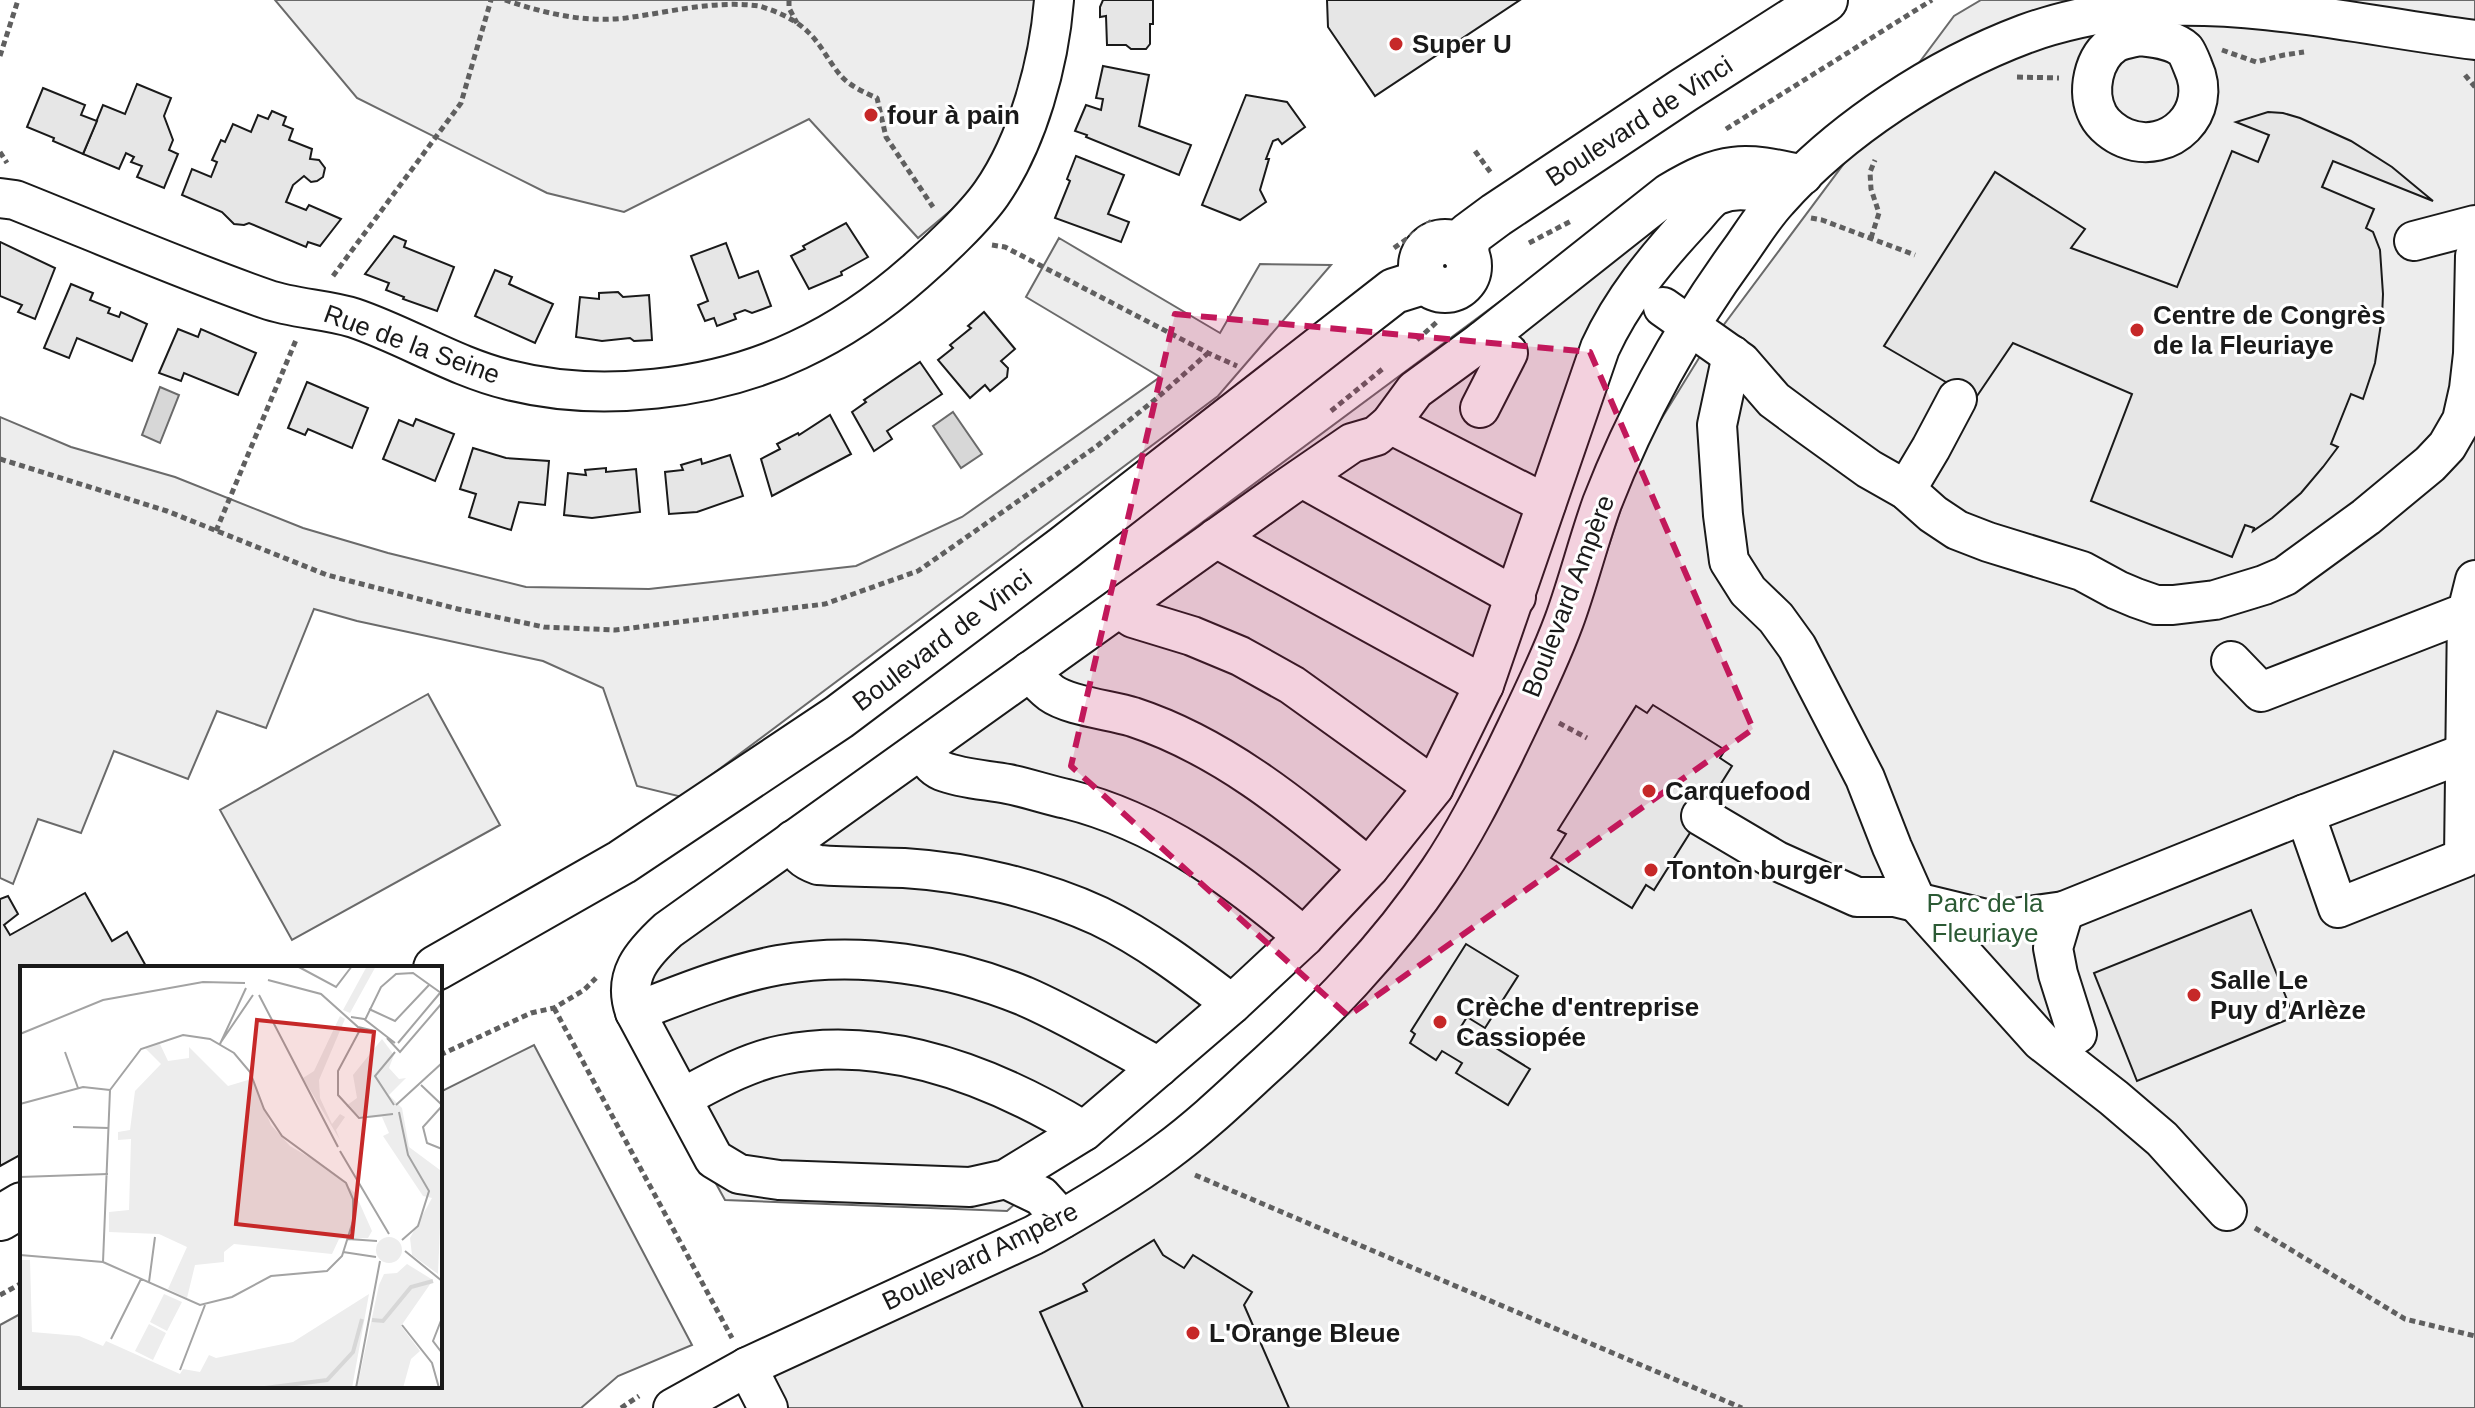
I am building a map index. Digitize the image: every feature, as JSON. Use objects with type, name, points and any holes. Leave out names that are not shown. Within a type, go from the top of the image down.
[{"type":"main road","name":"Boulevard de Vinci","points":[[440,966],[622,862],[839,717],[1064,548],[1394,291],[1426,281],[1440,290],[1456,288],[1467,276],[1469,268],[1465,253],[1469,235],[1684,90],[1825,0]]},
{"type":"main road","points":[[0,1218],[20,1206]]},
{"type":"street","name":"Rue de la Seine","points":[[5,195],[270,300],[352,317],[466,367],[509,380],[551,388],[632,391],[705,381],[796,351],[837,330],[890,294],[927,262],[990,196],[1020,139],[1044,66],[1054,0]]},
{"type":"street","name":"Boulevard Ampère","points":[[673,1408],[747,1367],[1034,1235],[1062,1219],[1165,1153],[1225,1103],[1361,972],[1439,871],[1477,808],[1527,707],[1563,624],[1601,505],[1656,383],[1676,316],[1719,280],[1790,188],[1841,141],[1900,98],[1966,61],[2028,32],[2082,19],[2141,22],[2197,3],[2252,4],[2475,40]]},
{"type":"street","points":[[2141,22],[2185,51],[2195,72],[2200,96],[2189,122],[2166,140],[2137,143],[2116,134],[2098,115],[2091,89],[2099,62],[2115,43],[2141,22]]},
{"type":"street","points":[[1753,165],[1790,188],[1758,192],[1735,189],[1714,196],[1629,294],[1600,348],[1484,685],[1434,787],[1369,868],[1304,937],[1232,1004],[1084,1131],[1006,1179],[970,1187],[779,1180],[739,1174],[714,1159],[629,996],[631,982],[645,951],[668,930],[1352,443],[1376,436],[1390,424],[1415,390],[1669,193],[1698,175],[1727,167],[1753,165]]},
{"type":"street","points":[[2414,241],[2475,225]]},
{"type":"street","points":[[1676,316],[1741,362],[1774,400],[1869,469],[1906,490],[1957,530],[2082,571],[2117,590],[2156,605],[2173,605],[2215,600],[2285,576],[2355,525],[2430,464],[2447,446],[2462,420],[2469,389],[2473,354],[2475,256]]},
{"type":"street","points":[[1480,408],[1508,353],[1482,341]]},
{"type":"street","points":[[1732,355],[1717,425],[1729,561],[1748,591],[1776,618],[1797,647],[1865,778],[1917,903],[2041,1041],[2162,1139],[2227,1211]]},
{"type":"street","points":[[1906,490],[1957,399]]},
{"type":"street","points":[[1390,424],[1546,504]]},
{"type":"street","points":[[1302,478],[1516,597]]},
{"type":"street","points":[[1216,538],[1484,685]]},
{"type":"street","points":[[2231,661],[2261,692],[2471,596],[2464,858],[2338,908],[2305,814]]},
{"type":"street","points":[[1119,608],[1133,618],[1192,636],[1240,656],[1292,685],[1434,787]]},
{"type":"street","points":[[1030,671],[1052,694],[1171,731],[1232,763],[1369,868]]},
{"type":"street","points":[[922,749],[928,761],[939,770],[1098,807],[1160,834],[1233,880],[1304,937]]},
{"type":"street","points":[[1701,816],[1777,861],[1857,897],[1895,897],[1994,921],[2064,911],[2465,753]]},
{"type":"street","points":[[793,840],[797,852],[805,861],[818,865],[906,868],[955,875],[1054,899],[1099,916],[1137,937],[1232,1004]]},
{"type":"street","points":[[2064,911],[2053,948],[2077,1034]]},
{"type":"street","points":[[635,1012],[686,992],[778,966],[815,961],[864,960],[911,965],[975,978],[1026,997],[1159,1067]]},
{"type":"street","points":[[682,1098],[763,1060],[812,1050],[842,1049],[924,1061],[969,1073],[1013,1091],[1084,1131]]},
{"type":"street","points":[[1006,1179],[1041,1196],[1062,1219]]},
{"type":"street","points":[[747,1367],[768,1408]]},
{"type":"path","points":[[0,56],[18,0]]},
{"type":"path","points":[[216,531],[310,307],[461,103],[491,0]]},
{"type":"path","points":[[505,0],[536,11],[575,18],[625,18],[728,1],[782,14],[809,32],[843,79],[877,98],[886,137],[940,219],[973,243],[1005,247],[1244,369]]},
{"type":"path","points":[[789,0],[789,8],[797,24]]},
{"type":"path","points":[[2007,80],[2034,76],[2062,78],[2096,72]]},
{"type":"path","points":[[1871,238],[1879,213],[1871,189],[1870,172],[1884,151]]},
{"type":"path","points":[[0,459],[167,511],[327,575],[458,609],[544,627],[615,630],[825,604],[918,571],[1097,446],[1208,353]]},
{"type":"path","points":[[442,1054],[531,1013],[554,1008],[747,1367]]},
{"type":"path","points":[[1165,1153],[1182,1169],[1742,1408]]},
{"type":"path","points":[[2227,1211],[2405,1319],[2475,1336]]},
{"type":"path","points":[[0,1295],[20,1284]]},
{"type":"highlighted area","points":[[1175,314],[1590,352],[1753,729],[1348,1016],[1071,766]]},
{"type":"shaded area","points":[[275,0],[1040,0],[1042,31],[988,179],[918,238],[809,119],[624,212],[547,193],[357,98]]},
{"type":"shaded area","name":"Parc de la Fleuriaye","points":[[1981,0],[2475,0],[2475,1408],[749,1408],[769,1373],[1238,1112],[1465,864],[1585,617],[1639,455],[1699,358],[1954,16]]},
{"type":"shaded area","points":[[1662,181],[1709,221],[1622,332],[1507,647],[1307,946],[1007,1211],[725,1200],[621,1011],[672,916]]},
{"type":"shaded area","points":[[1059,238],[1220,333],[1260,264],[1331,265],[1218,396],[682,797],[637,786],[603,688],[543,661],[314,609],[266,728],[217,711],[188,779],[114,751],[81,833],[38,819],[13,884],[0,878],[0,417],[71,447],[175,477],[303,528],[388,553],[526,587],[649,589],[856,566],[962,517],[1160,377],[1026,297]]},
{"type":"shaded area","points":[[160,387],[179,395],[160,443],[142,435]]},
{"type":"shaded area","points":[[953,412],[982,454],[961,468],[933,426]]},
{"type":"shaded area","points":[[428,694],[500,825],[292,940],[220,810]]},
{"type":"shaded area","points":[[534,1045],[692,1345],[618,1376],[581,1408],[0,1408],[0,1325],[20,1314],[20,1388],[442,1388],[442,1091]]},
{"type":"building","points":[[1103,0],[1153,0],[1153,24],[1150,24],[1150,44],[1146,49],[1107,45],[1106,16],[1100,17]]},
{"type":"building","name":"Super U","points":[[1327,0],[1520,0],[1375,96],[1328,27]]},
{"type":"building","points":[[1103,66],[1149,75],[1139,126],[1191,145],[1179,175],[1075,131],[1086,105],[1101,110],[1103,99],[1096,98]]},
{"type":"building","points":[[137,84],[171,98],[164,116],[173,140],[169,150],[178,154],[164,188],[137,177],[142,166],[131,162],[134,157],[126,153],[119,169],[83,154],[103,105],[125,114]]},
{"type":"building","points":[[43,88],[85,105],[81,115],[97,121],[83,154],[27,127]]},
{"type":"building","points":[[1246,95],[1287,102],[1305,127],[1282,144],[1278,139],[1273,141],[1260,190],[1266,202],[1240,220],[1202,205]]},
{"type":"building","name":"four à pain","points":[[868,107],[874,107],[879,115],[877,121],[868,123],[863,118],[863,112]]},
{"type":"building","points":[[272,111],[286,117],[283,125],[293,129],[289,140],[312,149],[310,159],[319,160],[325,168],[323,177],[317,181],[311,182],[304,176],[293,185],[286,202],[306,210],[309,205],[341,219],[320,246],[308,242],[306,247],[249,223],[234,224],[222,212],[182,195],[192,169],[211,177],[217,162],[212,160],[233,124],[251,132],[258,115],[268,119]]},
{"type":"building","name":"Centre de Congrès de la Fleuriaye","points":[[2268,112],[2300,118],[2351,141],[2392,167],[2433,201],[2333,161],[2322,187],[2374,209],[2366,228],[2373,232],[2380,250],[2383,294],[2375,363],[2363,399],[2351,394],[2331,444],[2338,447],[2301,493],[2272,518],[2253,531],[2254,528],[2245,525],[2232,557],[2091,501],[2132,394],[2013,343],[1975,399],[1884,346],[1995,172],[2085,229],[2071,248],[2177,287],[2232,151],[2258,162],[2269,135],[2236,122]]},
{"type":"building","points":[[1076,156],[1124,175],[1108,214],[1129,222],[1121,242],[1055,218]]},
{"type":"building","points":[[846,223],[868,257],[841,272],[842,275],[809,289],[791,256],[805,249],[803,246]]},
{"type":"building","points":[[394,236],[406,241],[404,247],[454,267],[437,311],[403,299],[386,290],[389,283],[365,274]]},
{"type":"building","points":[[0,242],[55,268],[35,319],[18,312],[22,305],[0,296]]},
{"type":"building","points":[[726,243],[739,278],[758,271],[771,306],[752,313],[745,310],[734,314],[736,319],[717,326],[714,318],[705,321],[698,305],[708,301],[691,256]]},
{"type":"building","points":[[495,270],[512,277],[509,284],[553,304],[535,343],[475,316]]},
{"type":"building","points":[[71,284],[93,293],[90,300],[110,308],[108,313],[119,317],[121,312],[147,324],[132,361],[77,338],[69,358],[44,348]]},
{"type":"building","points":[[618,292],[623,297],[649,295],[652,340],[634,341],[630,338],[602,341],[576,337],[580,297],[599,299],[599,293]]},
{"type":"building","points":[[984,312],[1015,349],[1001,361],[1008,368],[1007,377],[990,391],[985,385],[970,398],[938,360],[953,348],[950,345],[971,328],[968,326]]},
{"type":"building","points":[[178,329],[198,337],[201,329],[256,353],[238,395],[184,373],[181,381],[159,373]]},
{"type":"building","points":[[920,362],[942,394],[887,431],[892,439],[874,451],[852,412],[866,402],[864,400]]},
{"type":"building","points":[[307,382],[368,408],[352,448],[308,429],[305,435],[288,428]]},
{"type":"building","points":[[830,415],[851,454],[772,496],[761,459],[780,449],[777,444],[799,435]]},
{"type":"building","points":[[416,419],[454,434],[435,481],[383,459],[399,420],[413,426]]},
{"type":"building","points":[[473,448],[506,458],[549,461],[545,505],[519,502],[511,530],[469,517],[476,494],[460,489]]},
{"type":"building","points":[[730,455],[743,496],[697,512],[669,514],[665,472],[683,470],[681,465],[701,459],[702,464]]},
{"type":"building","points":[[606,468],[606,472],[636,469],[640,512],[592,518],[564,515],[568,473],[586,475],[585,470]]},
{"type":"building","name":"Carquefood","points":[[1653,705],[1725,750],[1720,758],[1732,766],[1654,890],[1646,885],[1632,908],[1551,858],[1566,834],[1558,830],[1636,706],[1647,713]]},
{"type":"building","points":[[85,893],[112,941],[127,932],[146,966],[20,966],[20,1155],[0,1166],[0,899],[8,896],[18,914],[4,925],[10,935]]},
{"type":"building","name":"Salle Le Puy d’Arlèze","points":[[2251,910],[2294,1017],[2137,1081],[2094,973]]},
{"type":"building","name":"Crèche d'entreprise Cassiopée","points":[[1466,944],[1518,976],[1485,1028],[1467,1017],[1457,1033],[1474,1044],[1478,1037],[1530,1069],[1508,1105],[1456,1073],[1462,1063],[1442,1051],[1436,1060],[1410,1043],[1415,1034],[1411,1031]]},
{"type":"building","points":[[1154,1240],[1163,1255],[1184,1268],[1193,1255],[1252,1292],[1244,1305],[1289,1408],[1083,1408],[1040,1312],[1087,1291],[1083,1284]]},
{"type":"place","name":"Super U","points":[[1396,44]]},
{"type":"place","name":"four à pain","points":[[871,115]]},
{"type":"place","name":"Centre de Congrès de la Fleuriaye","points":[[2137,330]]},
{"type":"place","name":"Carquefood","points":[[1649,791]]},
{"type":"place","name":"Tonton burger","points":[[1651,870]]},
{"type":"place","name":"Salle Le Puy d’Arlèze","points":[[2194,995]]},
{"type":"place","name":"Crèche d'entreprise Cassiopée","points":[[1440,1022]]},
{"type":"place","name":"L'Orange Bleue","points":[[1193,1333]]}]
